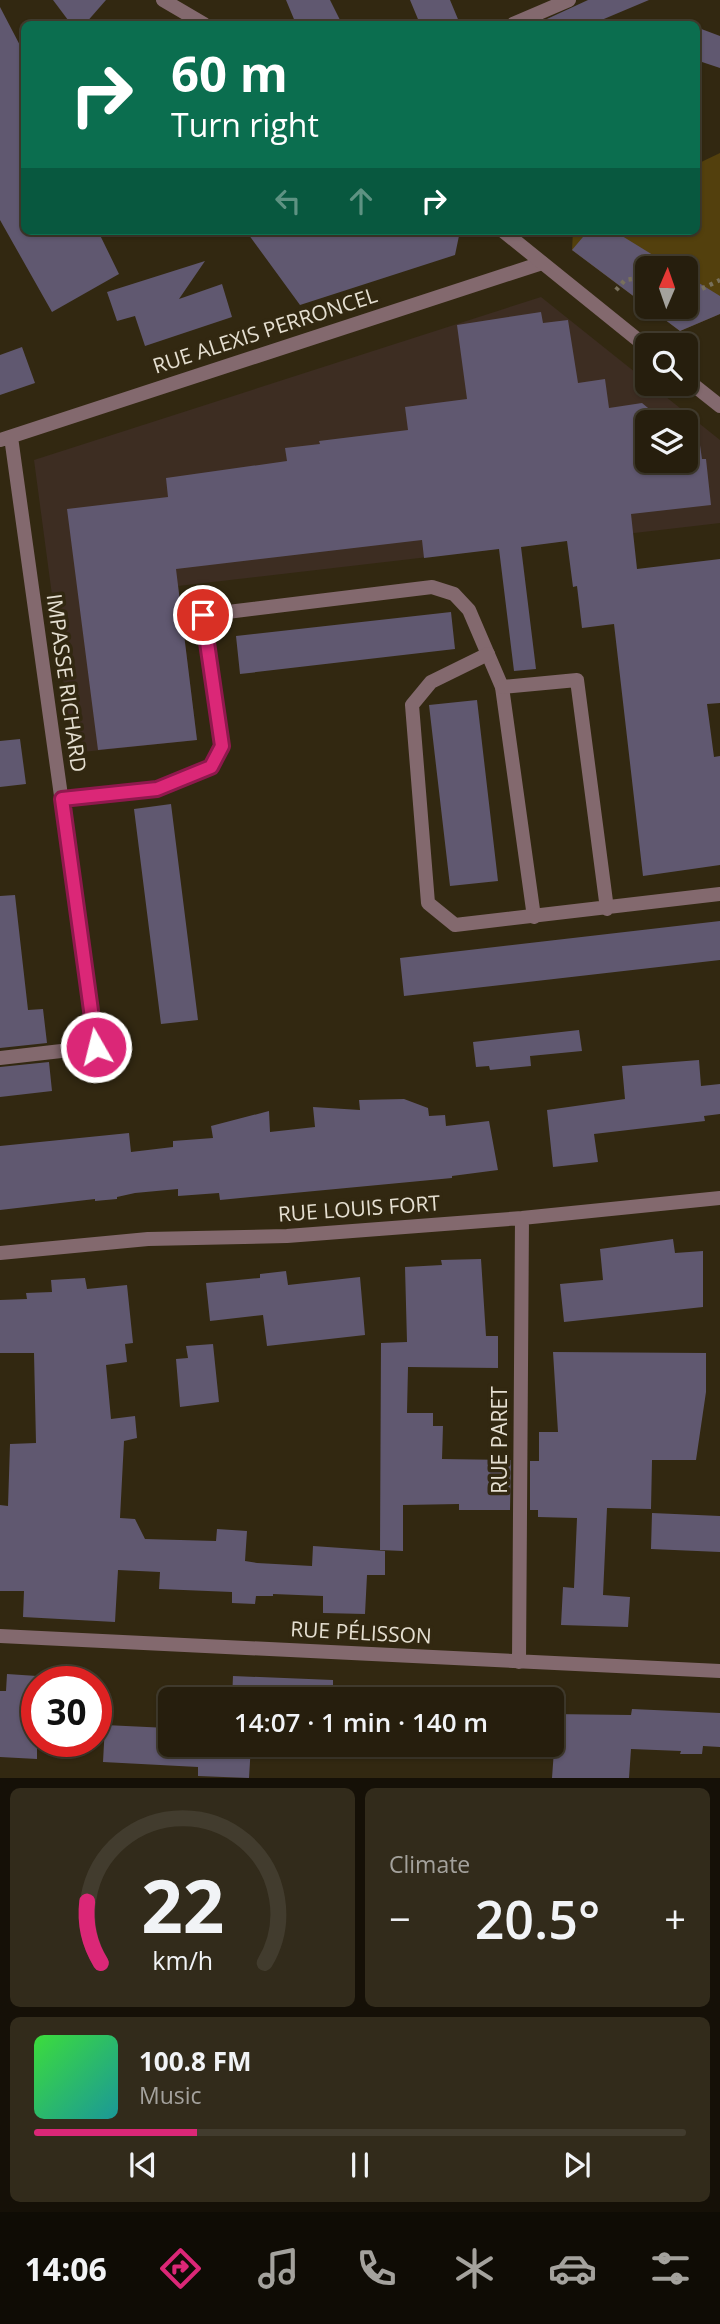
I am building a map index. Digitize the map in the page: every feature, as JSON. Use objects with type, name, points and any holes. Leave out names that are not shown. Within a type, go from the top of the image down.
[{"type":"street","points":[[165,0],[199,21]]},
{"type":"street","points":[[520,21],[569,0]]},
{"type":"street","points":[[508,235],[635,338]]},
{"type":"street","name":"RUE ALEXIS PERRONCEL","points":[[5,438],[542,263]]},
{"type":"street","points":[[698,389],[720,406]]},
{"type":"street","name":"IMPASSE RICHARD","points":[[0,1058],[96,1047],[62,799],[5,438]]},
{"type":"street","points":[[62,799],[157,789],[211,767],[222,746],[203,615],[432,587],[454,594],[469,610],[502,687],[534,917]]},
{"type":"street","points":[[488,654],[431,681],[412,705],[428,903],[455,925],[720,894]]},
{"type":"street","points":[[502,687],[577,680],[607,909]]},
{"type":"street","name":"RUE LOUIS FORT","points":[[0,1253],[148,1239],[287,1236],[522,1218],[720,1198]]},
{"type":"street","name":"RUE PARET","points":[[519,1662],[522,1218]]},
{"type":"street","name":"RUE PÉLISSON","points":[[0,1636],[720,1671]]},
{"type":"path","points":[[616,290],[625,280],[635,279]]},
{"type":"path","points":[[698,291],[720,280]]},
{"type":"shaded area","points":[[720,153],[720,314],[680,331],[664,319],[698,319],[698,256],[635,256],[635,297],[572,250],[573,235],[700,235],[700,163]]},
{"type":"shaded area","points":[[541,297],[635,372],[635,396],[665,396],[682,410],[635,410],[635,473],[698,473],[698,422],[720,440],[720,523],[178,586],[197,740],[73,753],[34,460]]},
{"type":"building","points":[[53,0],[106,0],[88,21],[69,21]]},
{"type":"building","points":[[286,0],[330,0],[340,21],[295,21]]},
{"type":"building","points":[[410,0],[450,0],[459,21],[419,21]]},
{"type":"building","points":[[588,0],[649,0],[599,21],[542,21]]},
{"type":"building","points":[[0,7],[21,47],[21,235],[100,235],[119,274],[52,312],[0,220]]},
{"type":"building","points":[[700,28],[720,36],[720,68],[700,61]]},
{"type":"building","points":[[249,235],[459,235],[455,255],[300,305]]},
{"type":"building","points":[[585,235],[620,235],[655,256],[635,256],[635,297],[572,250]]},
{"type":"building","points":[[205,261],[179,299],[222,284],[232,317],[145,346],[135,316],[117,321],[107,292]]},
{"type":"building","points":[[698,282],[720,296],[720,314],[680,331],[664,319],[698,319]]},
{"type":"building","points":[[541,312],[543,323],[568,320],[578,383],[605,379],[609,408],[642,403],[650,410],[635,410],[635,473],[698,473],[699,438],[702,459],[706,459],[711,505],[631,514],[637,569],[720,559],[720,703],[707,704],[714,757],[720,756],[720,865],[643,876],[614,624],[582,628],[577,586],[573,587],[567,541],[521,547],[536,669],[514,671],[499,549],[424,558],[422,540],[176,569],[197,740],[98,750],[67,509],[168,497],[166,478],[287,461],[285,448],[408,430],[405,407],[467,399],[457,325]]},
{"type":"building","points":[[22,347],[35,383],[0,395],[0,355]]},
{"type":"building","points":[[451,612],[455,649],[240,674],[236,636]]},
{"type":"building","points":[[477,700],[498,881],[450,886],[429,705]]},
{"type":"building","points":[[20,739],[26,784],[0,787],[0,741]]},
{"type":"building","points":[[171,804],[198,1020],[161,1024],[134,809]]},
{"type":"building","points":[[15,895],[28,1010],[43,1009],[47,1043],[0,1048],[0,896]]},
{"type":"building","points":[[720,921],[720,960],[404,996],[400,958]]},
{"type":"building","points":[[579,1030],[582,1051],[530,1056],[531,1066],[490,1070],[489,1066],[476,1067],[473,1042]]},
{"type":"building","points":[[699,1060],[701,1086],[720,1084],[720,1114],[704,1116],[705,1121],[594,1134],[598,1162],[553,1167],[547,1110],[625,1099],[622,1066]]},
{"type":"building","points":[[49,1062],[52,1091],[0,1097],[0,1067]]},
{"type":"building","points":[[404,1099],[428,1108],[429,1116],[445,1115],[446,1126],[489,1121],[498,1170],[452,1178],[220,1200],[219,1193],[178,1196],[178,1189],[135,1193],[117,1199],[0,1210],[0,1146],[129,1133],[131,1152],[173,1147],[173,1141],[213,1138],[211,1126],[269,1111],[270,1132],[315,1127],[313,1107],[360,1110],[359,1100]]},
{"type":"building","points":[[673,1239],[675,1253],[703,1251],[703,1307],[564,1322],[560,1284],[603,1280],[600,1249]]},
{"type":"building","points":[[481,1259],[486,1336],[498,1336],[498,1368],[408,1367],[407,1413],[433,1413],[433,1426],[443,1426],[442,1459],[511,1460],[510,1510],[459,1510],[459,1504],[403,1505],[403,1551],[380,1550],[381,1343],[407,1342],[405,1267],[442,1265],[441,1260]]},
{"type":"building","points":[[286,1271],[288,1285],[360,1277],[365,1335],[267,1346],[263,1315],[210,1321],[206,1283],[260,1278],[260,1274]]},
{"type":"building","points":[[85,1278],[87,1289],[127,1285],[133,1343],[125,1344],[127,1362],[106,1365],[111,1419],[135,1416],[137,1438],[124,1441],[120,1518],[135,1519],[145,1539],[216,1541],[217,1529],[247,1531],[245,1561],[257,1563],[312,1566],[313,1546],[385,1551],[385,1575],[367,1575],[365,1614],[323,1613],[323,1596],[256,1596],[255,1604],[232,1603],[232,1592],[159,1589],[160,1572],[118,1570],[115,1622],[23,1617],[24,1591],[0,1591],[0,1505],[8,1506],[10,1444],[36,1443],[34,1353],[0,1353],[0,1300],[27,1299],[26,1293],[52,1292],[51,1280]]},
{"type":"building","points":[[213,1344],[219,1402],[180,1407],[176,1359],[188,1358],[186,1346]]},
{"type":"building","points":[[553,1352],[706,1353],[706,1392],[696,1460],[652,1460],[651,1509],[607,1508],[603,1595],[630,1597],[628,1627],[561,1625],[563,1587],[574,1588],[577,1518],[538,1517],[538,1510],[530,1510],[530,1461],[539,1461],[539,1432],[558,1432]]},
{"type":"building","points":[[652,1513],[720,1516],[720,1552],[651,1549]]},
{"type":"building","points":[[7,1674],[21,1675],[21,1757],[37,1759],[0,1757],[0,1691],[6,1691]]},
{"type":"building","points":[[233,1676],[333,1680],[333,1687],[233,1687]]},
{"type":"building","points":[[632,1709],[720,1713],[720,1747],[703,1746],[702,1754],[631,1749],[629,1778],[552,1778],[554,1757],[564,1757],[564,1714],[631,1715]]},
{"type":"building","points":[[112,1725],[158,1728],[158,1757],[250,1757],[249,1778],[198,1776],[198,1767],[103,1762],[103,1757],[112,1757]]},
{"type":"route","points":[[96,1047],[62,799],[157,789],[211,767],[222,746],[203,615]]}]
